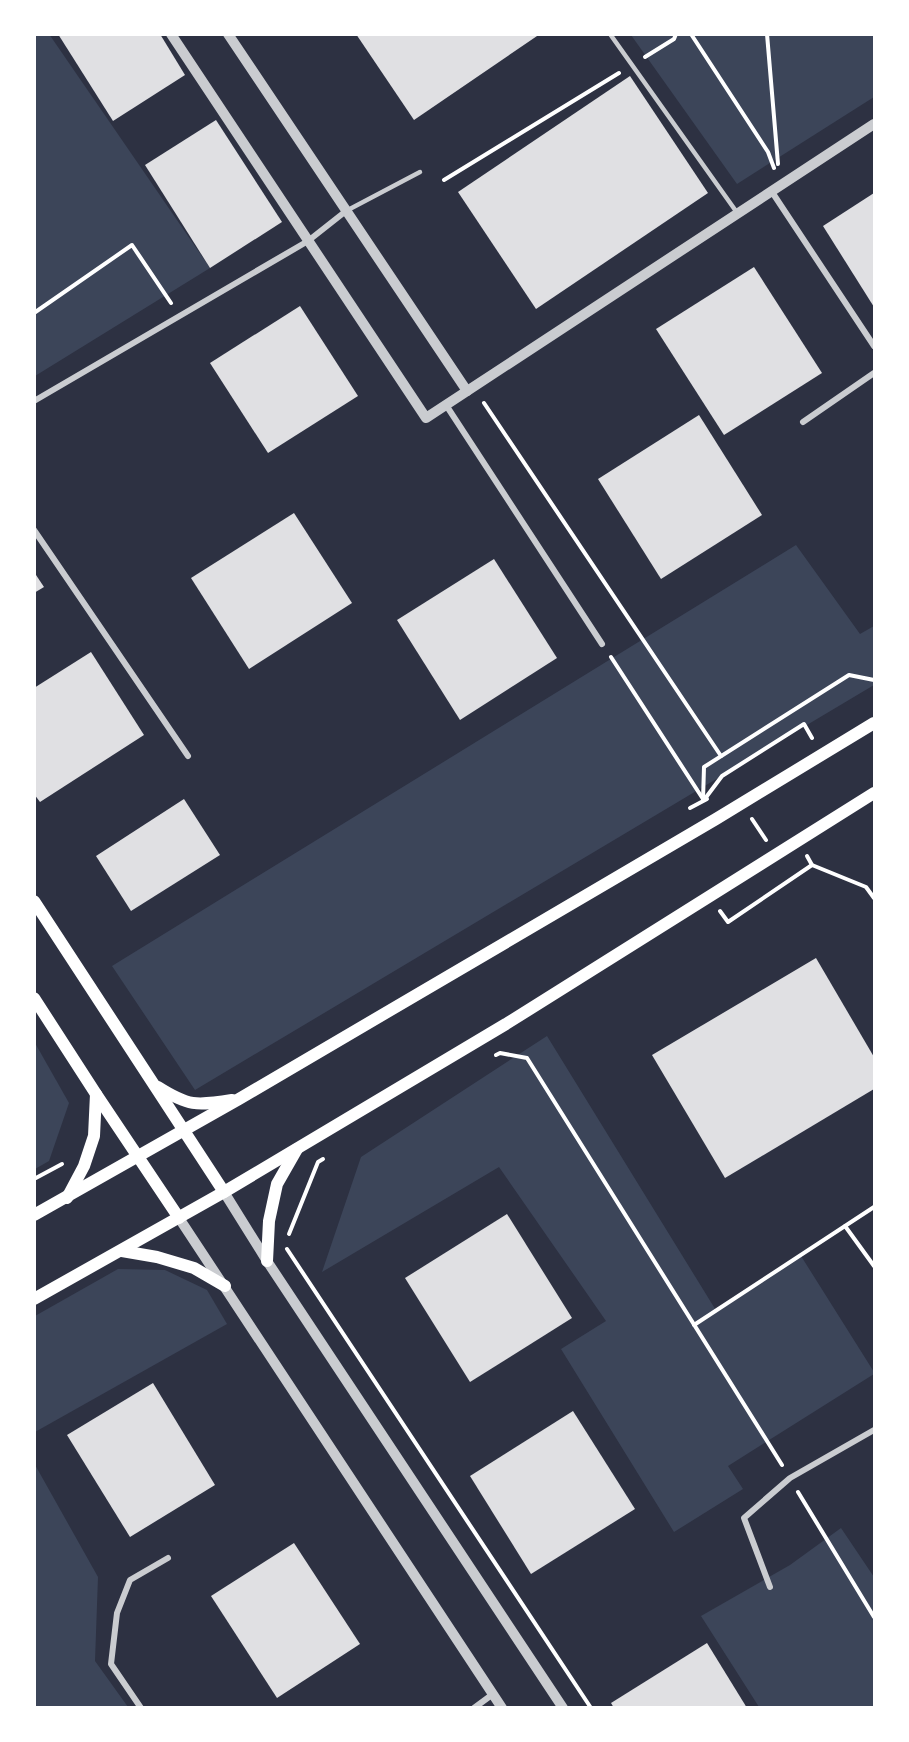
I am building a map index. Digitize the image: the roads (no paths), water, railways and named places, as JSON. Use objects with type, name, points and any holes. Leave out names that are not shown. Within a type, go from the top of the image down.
[{"type":"main road","points":[[34,1215],[185,1131],[696,831],[874,723]]},
{"type":"main road","points":[[34,1299],[224,1192],[506,1024],[874,793]]},
{"type":"main road","points":[[34,901],[224,1192]]},
{"type":"main road","points":[[34,998],[179,1218]]},
{"type":"main road","points":[[154,1084],[181,1101],[205,1104],[239,1099]]},
{"type":"main road","points":[[67,1198],[84,1166],[94,1136],[96,1094]]},
{"type":"main road","points":[[267,1261],[269,1221],[277,1184],[298,1148]]},
{"type":"main road","points":[[122,1251],[157,1257],[194,1268],[225,1286]]},
{"type":"street","points":[[171,34],[426,418],[874,124]]},
{"type":"street","points":[[228,34],[346,211],[470,389]]},
{"type":"street","points":[[776,189],[874,346]]},
{"type":"street","points":[[34,402],[308,240],[346,211]]},
{"type":"street","points":[[803,422],[874,373]]},
{"type":"street","points":[[446,405],[602,644]]},
{"type":"street","points":[[34,530],[188,756]]},
{"type":"street","points":[[224,1192],[267,1261],[563,1707]]},
{"type":"street","points":[[179,1218],[502,1707]]},
{"type":"street","points":[[770,1587],[744,1518],[790,1478],[874,1430]]},
{"type":"street","points":[[141,1707],[111,1664],[117,1613],[130,1580],[168,1558]]},
{"type":"street","points":[[474,1707],[493,1694]]},
{"type":"lane","points":[[610,34],[738,214]]},
{"type":"lane","points":[[346,211],[420,172]]}]
